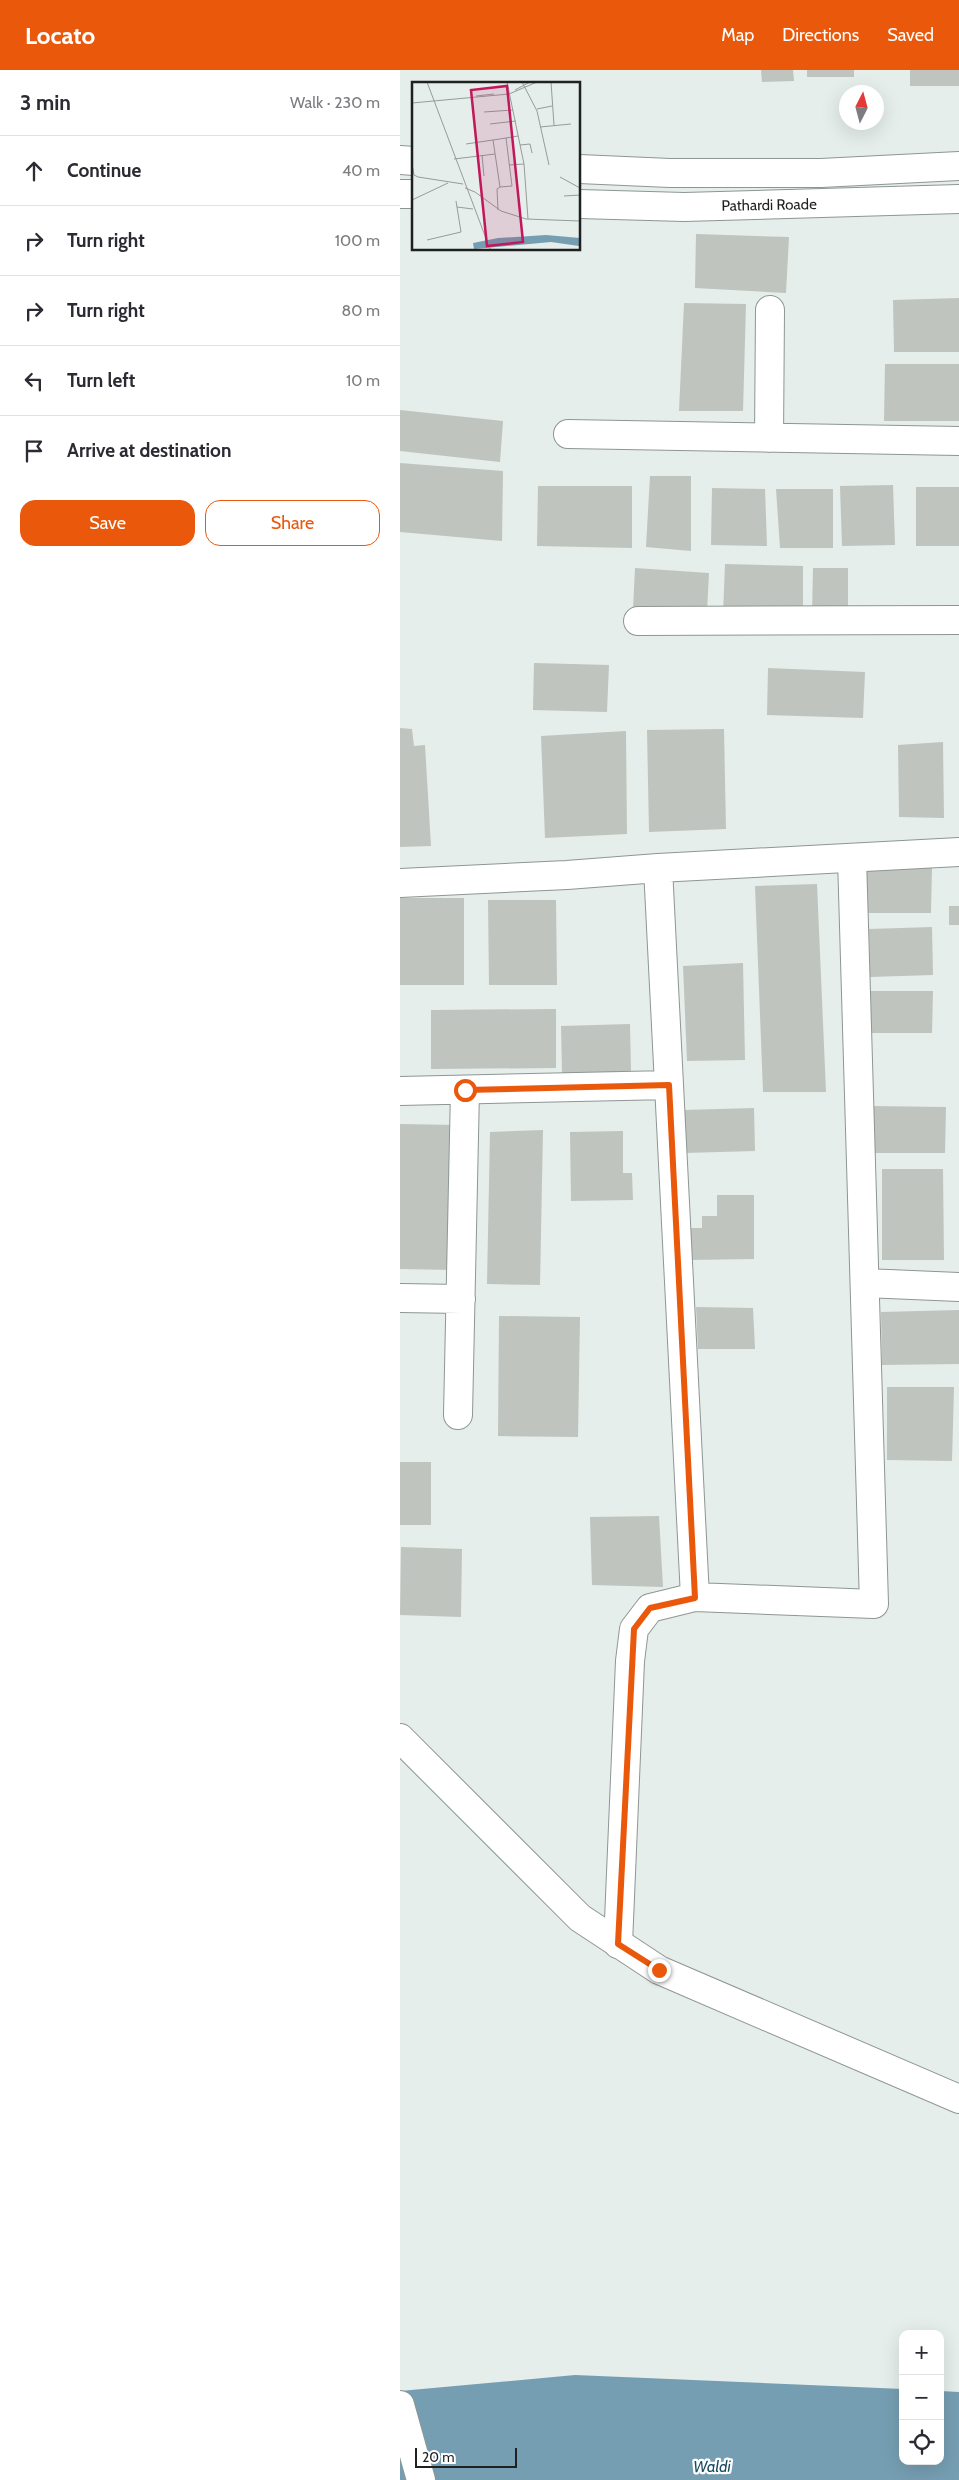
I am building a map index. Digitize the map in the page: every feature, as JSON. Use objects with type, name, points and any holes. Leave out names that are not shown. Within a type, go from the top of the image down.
[{"type":"street","points":[[580,169],[821,174],[959,166]]},
{"type":"street","name":"Pathardi Roade","points":[[580,204],[684,207],[959,199]]},
{"type":"street","points":[[769,438],[770,310]]},
{"type":"street","points":[[568,434],[959,441]]},
{"type":"street","points":[[638,621],[959,620]]},
{"type":"street","points":[[400,883],[567,876],[658,868],[959,852]]},
{"type":"street","points":[[618,1944],[630,1670],[634,1629],[650,1608],[695,1598],[874,1604],[852,858]]},
{"type":"street","points":[[658,868],[695,1598]]},
{"type":"street","points":[[400,1091],[669,1085]]},
{"type":"street","points":[[458,1415],[465,1090]]},
{"type":"street","points":[[865,1283],[959,1287]]},
{"type":"street","points":[[400,1298],[461,1299]]},
{"type":"street","points":[[400,1738],[580,1918],[618,1944],[659,1970],[959,2100]]},
{"type":"street","points":[[400,2405],[421,2480]]},
{"type":"water","name":"Waldi","points":[[575,2375],[899,2389],[899,2465],[944,2465],[944,2391],[959,2392],[959,2480],[400,2480],[400,2391]]},
{"type":"building","points":[[761,70],[793,70],[794,81],[762,82]]},
{"type":"building","points":[[807,70],[854,70],[854,77],[807,77]]},
{"type":"building","points":[[910,70],[959,70],[959,86],[910,86]]},
{"type":"building","points":[[696,234],[789,237],[786,293],[695,288]]},
{"type":"building","points":[[959,298],[959,352],[894,352],[893,300]]},
{"type":"building","points":[[684,303],[746,304],[743,411],[679,411]]},
{"type":"building","points":[[885,364],[959,364],[959,421],[884,421]]},
{"type":"building","points":[[400,410],[503,421],[500,462],[400,451]]},
{"type":"building","points":[[400,463],[503,471],[502,541],[400,532]]},
{"type":"building","points":[[650,476],[691,476],[691,551],[646,547]]},
{"type":"building","points":[[893,485],[895,545],[842,546],[840,486]]},
{"type":"building","points":[[538,486],[632,486],[632,548],[537,546]]},
{"type":"building","points":[[916,487],[959,487],[959,546],[916,546]]},
{"type":"building","points":[[712,488],[765,489],[767,546],[711,545]]},
{"type":"building","points":[[776,489],[833,489],[833,548],[780,548]]},
{"type":"building","points":[[725,564],[803,566],[803,614],[723,615]]},
{"type":"building","points":[[635,568],[709,573],[707,612],[633,609]]},
{"type":"building","points":[[813,568],[848,568],[848,612],[812,613]]},
{"type":"building","points":[[534,663],[609,665],[607,712],[533,710]]},
{"type":"building","points":[[768,668],[865,672],[863,718],[767,715]]},
{"type":"building","points":[[400,728],[412,729],[414,746],[425,745],[431,846],[400,847]]},
{"type":"building","points":[[724,729],[726,829],[649,832],[647,730]]},
{"type":"building","points":[[626,731],[627,834],[545,838],[541,736]]},
{"type":"building","points":[[943,742],[944,818],[899,817],[898,745]]},
{"type":"building","points":[[932,868],[931,913],[866,913],[865,869]]},
{"type":"building","points":[[817,884],[826,1092],[763,1092],[755,886]]},
{"type":"building","points":[[400,898],[464,898],[464,985],[400,985]]},
{"type":"building","points":[[488,900],[556,900],[557,985],[489,985]]},
{"type":"building","points":[[949,906],[959,906],[959,925],[949,925]]},
{"type":"building","points":[[932,927],[933,975],[870,977],[869,929]]},
{"type":"building","points":[[743,963],[745,1060],[687,1061],[683,966]]},
{"type":"building","points":[[869,991],[933,991],[932,1033],[870,1033]]},
{"type":"building","points":[[556,1009],[556,1068],[431,1069],[431,1010]]},
{"type":"building","points":[[630,1024],[631,1073],[562,1073],[561,1026]]},
{"type":"building","points":[[870,1106],[946,1107],[945,1153],[871,1153]]},
{"type":"building","points":[[754,1108],[755,1151],[685,1153],[683,1110]]},
{"type":"building","points":[[400,1124],[456,1125],[453,1270],[400,1269]]},
{"type":"building","points":[[543,1130],[540,1285],[487,1284],[490,1132]]},
{"type":"building","points":[[623,1131],[623,1173],[632,1173],[633,1200],[571,1201],[570,1132]]},
{"type":"building","points":[[882,1169],[943,1169],[944,1260],[882,1260]]},
{"type":"building","points":[[717,1195],[754,1195],[754,1259],[689,1260],[689,1228],[702,1228],[702,1216],[717,1216]]},
{"type":"building","points":[[696,1307],[753,1308],[755,1349],[698,1349]]},
{"type":"building","points":[[959,1310],[959,1364],[882,1365],[881,1312]]},
{"type":"building","points":[[499,1316],[580,1317],[578,1437],[498,1436]]},
{"type":"building","points":[[887,1387],[954,1387],[952,1461],[887,1460]]},
{"type":"building","points":[[400,1462],[431,1462],[431,1525],[400,1525]]},
{"type":"building","points":[[659,1516],[663,1587],[592,1585],[590,1517]]},
{"type":"building","points":[[401,1547],[462,1549],[461,1617],[400,1615]]},
{"type":"route","points":[[465,1090],[669,1085],[695,1598],[650,1608],[634,1629],[630,1661],[618,1944],[659,1970]]}]
